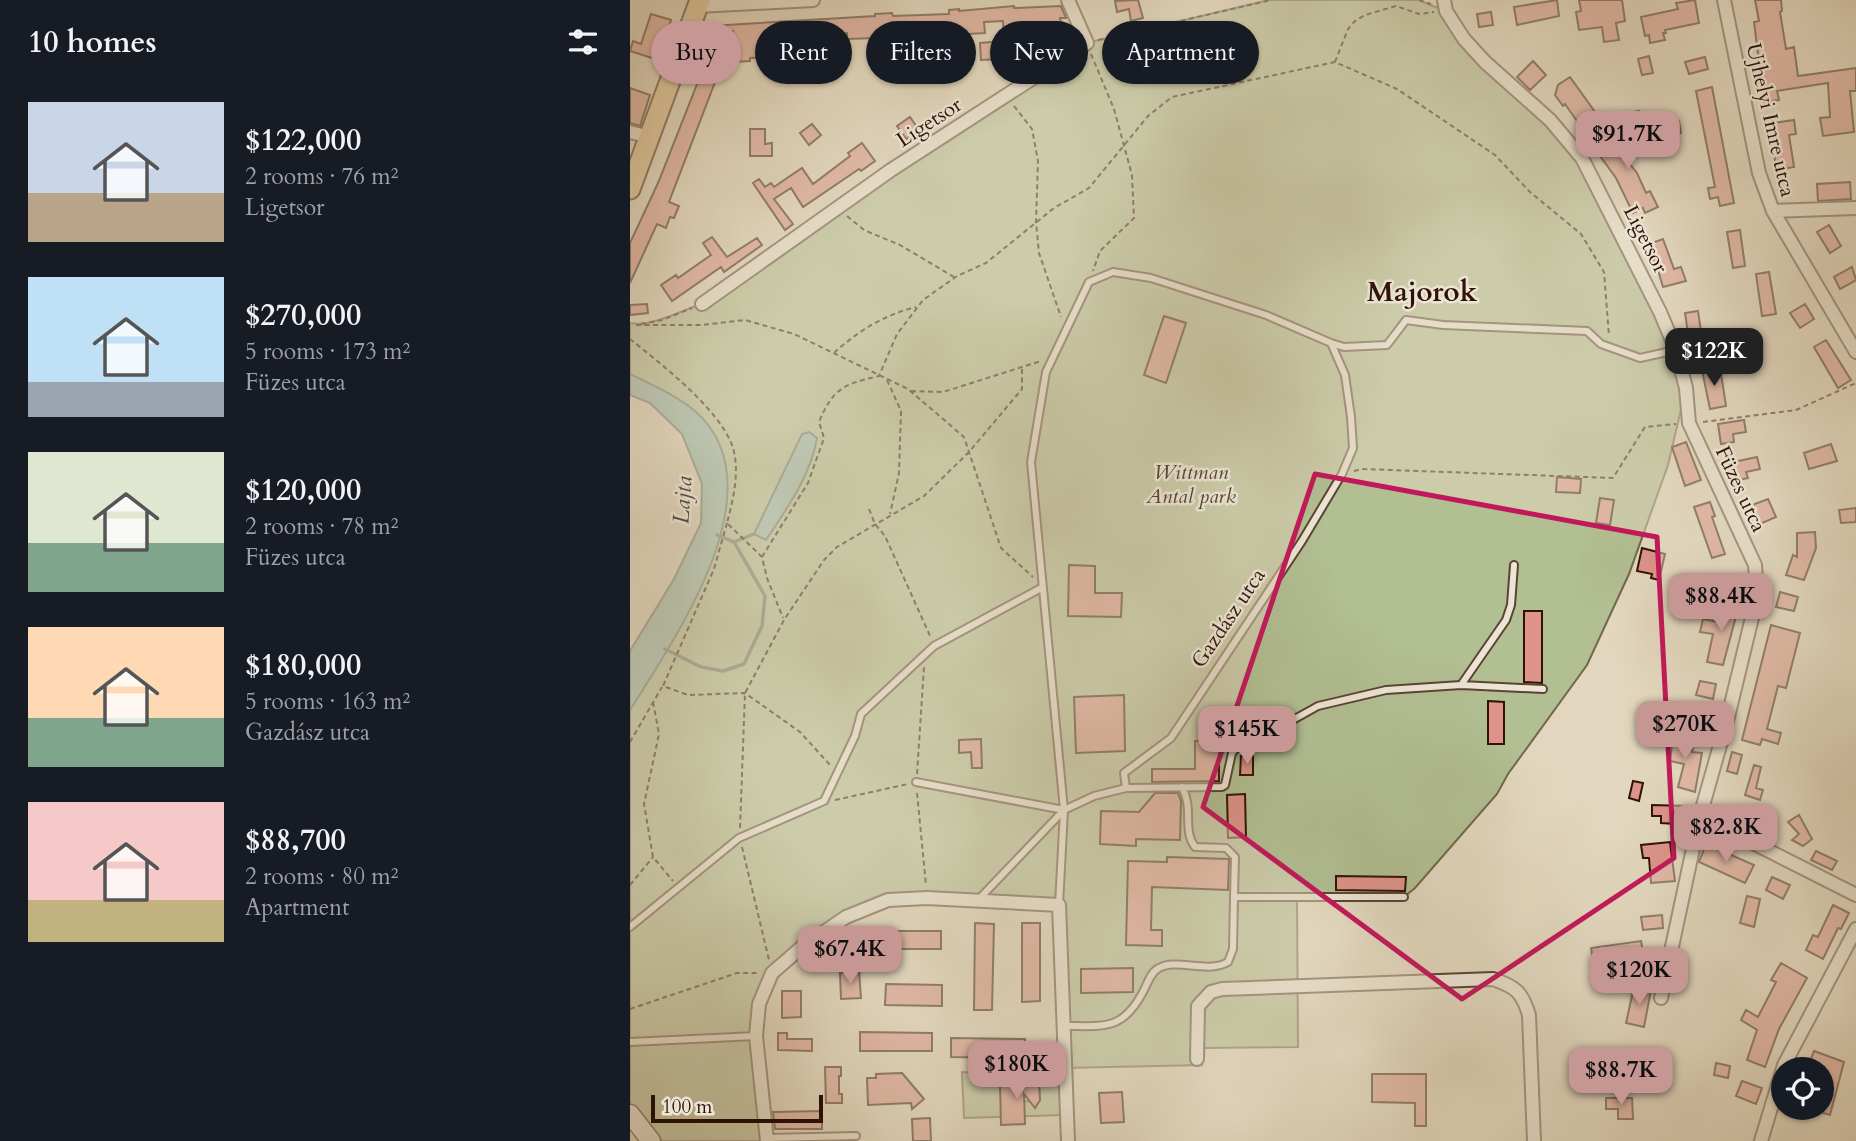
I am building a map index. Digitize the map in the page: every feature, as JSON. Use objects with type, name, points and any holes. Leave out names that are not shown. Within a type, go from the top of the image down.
[{"type":"main road","points":[[630,189],[699,3]]},
{"type":"main road","points":[[630,1114],[651,1141]]},
{"type":"street","points":[[699,3],[813,0]]},
{"type":"street","points":[[1068,0],[1077,21]]},
{"type":"street","name":"Ujhelyi Imre utca","points":[[1724,0],[1759,173],[1773,211],[1856,352]]},
{"type":"street","name":"Ligetsor","points":[[1445,5],[1464,39],[1485,62],[1549,120],[1582,158],[1648,286],[1676,350],[1686,388],[1689,424]]},
{"type":"street","name":"Ligetsor","points":[[702,303],[891,170],[1023,84]]},
{"type":"street","points":[[630,132],[650,137]]},
{"type":"street","points":[[1773,211],[1856,208]]},
{"type":"street","name":"Füzes utca","points":[[1661,998],[1700,816],[1728,717],[1757,597],[1755,565],[1689,424]]},
{"type":"street","points":[[1700,816],[1856,895]]},
{"type":"street","points":[[766,1140],[756,1036],[759,1004],[772,973],[802,947],[846,917],[888,900],[928,898],[1059,905],[1068,1141]]},
{"type":"street","points":[[1761,1141],[1784,1065],[1856,929]]},
{"type":"street","points":[[1197,1059],[1198,1006],[1211,992],[1222,989],[1493,979],[1512,986],[1524,998],[1529,1015],[1534,1141]]},
{"type":"lane","points":[[1059,905],[1064,810],[1031,462],[1046,372],[1089,282],[1113,272],[1151,278],[1266,315],[1344,347],[1387,345],[1406,320],[1443,325],[1587,331],[1601,344],[1640,358],[1676,350]]},
{"type":"lane","points":[[1331,343],[1345,375],[1351,417],[1353,448],[1342,474]]},
{"type":"lane","name":"Gazdász utca","points":[[1126,788],[1124,773],[1171,738],[1275,582],[1342,474]]},
{"type":"lane","points":[[1461,685],[1506,620],[1511,605],[1514,565]]},
{"type":"lane","points":[[630,927],[739,838],[824,801],[855,736],[861,714],[934,646],[1043,587]]},
{"type":"lane","points":[[977,901],[1064,810],[1094,796],[1126,788],[1222,787],[1225,785],[1232,753],[1239,745],[1264,736],[1318,706],[1386,690],[1461,685],[1543,688]]},
{"type":"lane","points":[[916,782],[1064,810]]},
{"type":"lane","points":[[1064,1026],[1105,1027],[1120,1022],[1137,1003],[1157,968],[1213,967],[1228,962],[1233,949],[1235,858],[1226,848],[1195,847],[1189,839],[1188,798],[1182,788]]},
{"type":"lane","points":[[1234,897],[1404,897]]},
{"type":"lane","points":[[630,1042],[756,1036]]},
{"type":"lane","points":[[766,1140],[856,1136]]},
{"type":"path","points":[[1088,43],[1271,0]]},
{"type":"path","points":[[1335,62],[1348,29],[1366,15],[1396,6],[1419,14],[1445,5]]},
{"type":"path","points":[[1088,45],[1114,109],[1125,147],[1132,175],[1134,218],[1100,251],[1089,282]]},
{"type":"path","points":[[879,376],[897,334],[923,300],[955,278],[986,263],[1054,208],[1089,188],[1148,116],[1172,97],[1335,62],[1397,89],[1495,155],[1530,192],[1581,233],[1604,272],[1609,347]]},
{"type":"path","points":[[1006,95],[1032,129],[1038,161],[1036,222],[1039,253],[1065,328]]},
{"type":"path","points":[[837,208],[864,230],[900,245],[955,278]]},
{"type":"path","points":[[636,325],[662,320],[702,303]]},
{"type":"path","points":[[833,354],[855,334],[893,313],[918,307]]},
{"type":"path","points":[[630,324],[701,325],[745,320],[794,334],[910,391],[964,437],[1001,548],[1043,587]]},
{"type":"path","points":[[630,339],[681,380],[726,432],[734,451],[734,495],[714,569],[663,686],[630,742]]},
{"type":"path","points":[[910,391],[943,392],[1052,358]]},
{"type":"path","points":[[630,1009],[737,973],[772,973],[739,838],[745,694],[784,620],[824,561],[837,547],[924,496],[969,452],[1022,389],[1022,367]]},
{"type":"path","points":[[762,557],[808,483],[824,438],[819,422],[829,398],[854,381],[879,376]]},
{"type":"path","points":[[886,379],[901,411],[899,473],[890,515]]},
{"type":"path","points":[[1342,474],[1362,469],[1613,478],[1644,427],[1796,410],[1856,383]]},
{"type":"path","points":[[869,509],[875,524],[885,536],[934,646]]},
{"type":"path","points":[[727,523],[762,557],[767,578],[784,620]]},
{"type":"path","points":[[663,686],[688,695],[745,694],[757,700],[800,732],[838,774]]},
{"type":"path","points":[[653,702],[659,734],[645,804],[653,857],[678,887]]},
{"type":"path","points":[[824,801],[846,799],[916,782]]},
{"type":"path","points":[[630,885],[653,857]]},
{"type":"highlighted area","points":[[1315,474],[1657,537],[1674,858],[1462,999],[1203,807]]},
{"type":"green space","name":"Wittman Antal park","points":[[1269,0],[1418,0],[1446,11],[1464,39],[1582,158],[1615,219],[1686,388],[1668,465],[1629,574],[1587,665],[1508,774],[1497,794],[1415,888],[1404,897],[1297,898],[1298,1047],[1202,1048],[1202,1065],[1065,1068],[1059,905],[888,900],[846,917],[772,973],[756,1036],[767,1141],[651,1141],[630,1114],[630,670],[677,595],[710,497],[702,442],[630,386],[630,323],[656,321],[703,303],[1026,84],[1088,84],[1088,43],[1102,39],[1102,84],[1259,84],[1259,21],[1180,21]]},
{"type":"green space","points":[[962,1072],[1062,1078],[1063,1115],[964,1118]],"holes":[[[1039,1082],[1040,1100],[1035,1108],[1030,1101],[1001,1102],[1000,1083]]]},
{"type":"water","name":"Lajta","points":[[630,374],[672,395],[695,411],[719,443],[727,480],[724,520],[712,562],[671,644],[630,710],[630,651],[674,579],[701,523],[702,484],[682,434],[650,403],[630,395]]},
{"type":"water","points":[[809,432],[817,438],[809,465],[797,492],[766,540],[754,534],[802,434]]},
{"type":"building","points":[[1138,0],[1143,18],[1131,21],[1129,9],[1117,12],[1115,1]]},
{"type":"building","points":[[1557,0],[1559,16],[1517,25],[1514,7]]},
{"type":"building","points":[[1579,0],[1622,0],[1625,21],[1616,23],[1619,40],[1604,42],[1602,27],[1579,30],[1576,12],[1581,11]]},
{"type":"building","points":[[1695,0],[1699,23],[1665,30],[1665,40],[1650,43],[1649,35],[1645,36],[1641,17],[1678,9],[1676,3]]},
{"type":"building","points":[[1755,0],[1781,0],[1780,12],[1786,49],[1794,47],[1798,76],[1856,68],[1856,91],[1850,91],[1854,132],[1823,136],[1820,118],[1830,117],[1828,83],[1777,91],[1779,100],[1764,102],[1754,22],[1759,21]]},
{"type":"building","points":[[1014,6],[1061,6],[1066,18],[1060,18],[1060,21],[984,22],[985,33],[976,34],[976,21],[866,21],[866,38],[852,39],[852,21],[792,21],[892,13],[893,16],[949,14],[949,10]]},
{"type":"building","points":[[1491,12],[1493,25],[1479,27],[1477,14]]},
{"type":"building","points":[[651,14],[671,20],[651,21],[651,58],[630,51],[633,41],[641,44]]},
{"type":"building","points":[[755,23],[755,58],[750,58],[750,61],[741,62],[741,24]]},
{"type":"building","points":[[990,42],[990,60],[981,60],[980,43]]},
{"type":"building","points":[[1649,56],[1653,73],[1642,75],[1638,59]]},
{"type":"building","points":[[1705,57],[1708,69],[1689,74],[1685,62]]},
{"type":"building","points":[[1533,61],[1546,75],[1530,90],[1517,77]]},
{"type":"building","points":[[1570,77],[1603,123],[1612,116],[1639,111],[1641,120],[1584,131],[1565,104],[1563,106],[1555,95],[1558,85]]},
{"type":"building","points":[[697,84],[714,84],[669,202],[679,206],[674,218],[670,217],[666,228],[657,224],[630,283],[630,243],[658,183]]},
{"type":"building","points":[[1712,87],[1734,203],[1720,206],[1718,197],[1710,199],[1708,188],[1715,187],[1696,91]]},
{"type":"building","points":[[630,88],[650,95],[640,126],[630,123]]},
{"type":"building","points":[[910,117],[919,130],[906,139],[897,126]]},
{"type":"building","points":[[1794,120],[1796,134],[1789,135],[1794,167],[1776,170],[1774,151],[1778,151],[1773,123]]},
{"type":"building","points":[[1679,121],[1681,133],[1665,136],[1663,124]]},
{"type":"building","points":[[812,124],[821,135],[809,145],[800,133]]},
{"type":"building","points":[[750,129],[765,129],[765,144],[772,143],[772,156],[750,156]]},
{"type":"building","points":[[1647,136],[1649,150],[1623,155],[1637,173],[1646,193],[1650,191],[1658,207],[1645,213],[1643,208],[1633,213],[1616,178],[1592,145]]},
{"type":"building","points":[[862,143],[875,161],[861,171],[859,169],[803,207],[791,188],[774,199],[793,224],[785,230],[753,183],[759,179],[765,187],[771,183],[774,187],[802,168],[813,184],[850,156],[848,153]]},
{"type":"building","points":[[1850,182],[1851,199],[1818,201],[1817,184]]},
{"type":"building","points":[[1829,225],[1841,246],[1830,253],[1817,232]]},
{"type":"building","points":[[1740,230],[1745,266],[1733,268],[1727,232]]},
{"type":"building","points":[[712,237],[727,257],[757,238],[762,245],[724,272],[721,267],[672,301],[661,285],[676,275],[678,278],[711,255],[703,243]]},
{"type":"building","points":[[1663,239],[1674,269],[1681,267],[1686,281],[1663,287],[1655,260],[1652,261],[1646,245]]},
{"type":"building","points":[[1852,267],[1856,280],[1840,289],[1834,277]]},
{"type":"building","points":[[1769,272],[1776,314],[1762,316],[1756,274]]},
{"type":"building","points":[[647,304],[648,313],[630,315],[630,305]]},
{"type":"building","points":[[1805,304],[1814,319],[1800,328],[1790,313]]},
{"type":"building","points":[[1698,311],[1704,352],[1691,354],[1685,313]]},
{"type":"building","points":[[1164,316],[1186,323],[1166,383],[1144,375]]},
{"type":"building","points":[[1826,340],[1851,380],[1838,388],[1814,347]]},
{"type":"building","points":[[1720,367],[1726,406],[1710,409],[1702,370]]},
{"type":"building","points":[[1744,420],[1746,432],[1733,434],[1734,442],[1721,444],[1718,424]]},
{"type":"building","points":[[1686,442],[1701,480],[1685,486],[1672,447]]},
{"type":"building","points":[[1831,444],[1837,461],[1809,469],[1804,453]]},
{"type":"building","points":[[1757,457],[1760,469],[1746,472],[1748,478],[1733,481],[1729,463]]},
{"type":"building","points":[[1557,477],[1581,479],[1580,493],[1556,492]]},
{"type":"building","points":[[1600,498],[1614,500],[1610,525],[1596,523]]},
{"type":"building","points":[[1768,499],[1776,517],[1760,524],[1752,505]]},
{"type":"building","points":[[1710,502],[1715,516],[1712,517],[1725,554],[1712,558],[1694,507]]},
{"type":"building","points":[[1856,508],[1856,522],[1841,523],[1839,510]]},
{"type":"building","points":[[1815,532],[1816,548],[1804,580],[1786,575],[1793,555],[1797,557],[1797,533]]},
{"type":"building","points":[[1642,548],[1665,554],[1659,580],[1651,578],[1652,574],[1637,571]]},
{"type":"building","points":[[1069,565],[1095,566],[1095,593],[1122,593],[1121,617],[1068,616]]},
{"type":"building","points":[[1780,592],[1798,597],[1794,611],[1776,607]]},
{"type":"building","points":[[1724,601],[1739,605],[1723,665],[1707,662],[1713,634],[1700,632],[1703,619],[1718,622]]},
{"type":"building","points":[[1524,611],[1542,611],[1542,683],[1524,682]]},
{"type":"building","points":[[1771,625],[1800,633],[1786,688],[1778,686],[1767,729],[1781,733],[1778,744],[1762,739],[1760,745],[1742,740]]},
{"type":"building","points":[[1700,681],[1716,684],[1713,699],[1696,695]]},
{"type":"building","points":[[1124,695],[1125,751],[1076,753],[1074,697]]},
{"type":"building","points":[[1488,701],[1504,702],[1504,744],[1488,744]]},
{"type":"building","points":[[1236,713],[1248,713],[1248,735],[1237,735]]},
{"type":"building","points":[[1663,736],[1694,741],[1692,752],[1702,753],[1695,792],[1678,787],[1684,764],[1670,761],[1672,746],[1662,745]]},
{"type":"building","points":[[981,739],[982,768],[972,768],[971,752],[959,753],[959,740]]},
{"type":"building","points":[[1195,741],[1219,741],[1219,781],[1152,782],[1152,769],[1195,769]]},
{"type":"building","points":[[1732,752],[1742,755],[1737,774],[1727,771]]},
{"type":"building","points":[[1241,756],[1253,756],[1253,775],[1240,775]]},
{"type":"building","points":[[1754,765],[1761,767],[1756,788],[1763,790],[1760,800],[1745,795]]},
{"type":"building","points":[[1633,781],[1643,783],[1639,801],[1629,798]]},
{"type":"building","points":[[1155,793],[1178,793],[1181,801],[1180,840],[1136,839],[1136,846],[1100,844],[1101,811],[1139,812]]},
{"type":"building","points":[[1245,794],[1246,837],[1228,838],[1227,795]]},
{"type":"building","points":[[1652,805],[1689,806],[1684,832],[1675,831],[1676,824],[1661,823],[1661,816],[1652,816]]},
{"type":"building","points":[[1730,808],[1747,813],[1743,823],[1727,816]]},
{"type":"building","points":[[1799,815],[1812,839],[1803,846],[1792,840],[1799,834],[1788,822]]},
{"type":"building","points":[[1670,842],[1675,881],[1651,883],[1649,858],[1643,858],[1641,845]]},
{"type":"building","points":[[1706,844],[1754,865],[1745,883],[1699,862]]},
{"type":"building","points":[[1816,851],[1837,861],[1832,870],[1811,860]]},
{"type":"building","points":[[1167,857],[1229,859],[1228,890],[1152,887],[1151,930],[1162,930],[1162,946],[1126,945],[1128,861],[1167,862]]},
{"type":"building","points":[[1336,876],[1406,877],[1405,891],[1336,890]]},
{"type":"building","points":[[1772,877],[1790,885],[1783,899],[1766,890]]},
{"type":"building","points":[[1747,896],[1760,899],[1754,927],[1740,923]]},
{"type":"building","points":[[1833,905],[1849,913],[1841,929],[1838,928],[1823,959],[1806,950],[1813,935],[1818,937]]},
{"type":"building","points":[[1662,915],[1663,928],[1643,930],[1641,917]]},
{"type":"building","points":[[975,923],[994,924],[992,1010],[974,1010]]},
{"type":"building","points":[[1022,923],[1040,923],[1040,1001],[1022,1002]]},
{"type":"building","points":[[883,931],[941,931],[941,949],[883,949]]},
{"type":"building","points":[[1641,941],[1643,952],[1604,957],[1605,964],[1594,965],[1591,948]]},
{"type":"building","points":[[1781,963],[1807,978],[1779,1029],[1765,1067],[1747,1060],[1757,1030],[1741,1020],[1746,1010],[1758,1017],[1776,982],[1771,980]]},
{"type":"building","points":[[1133,968],[1133,992],[1081,993],[1081,969]]},
{"type":"building","points":[[859,972],[861,998],[841,999],[840,973]]},
{"type":"building","points":[[886,984],[942,985],[942,1006],[885,1005]]},
{"type":"building","points":[[1634,987],[1651,990],[1644,1027],[1626,1023]]},
{"type":"building","points":[[782,991],[801,991],[801,1017],[782,1018]]},
{"type":"building","points":[[860,1032],[932,1033],[932,1051],[860,1051]]},
{"type":"building","points":[[778,1033],[787,1033],[787,1039],[812,1039],[812,1051],[778,1050]]},
{"type":"building","points":[[951,1038],[1025,1039],[1025,1063],[1011,1063],[1011,1058],[951,1057]]},
{"type":"building","points":[[1814,1051],[1830,1057],[1812,1057]]},
{"type":"building","points":[[1834,1058],[1844,1062],[1834,1100]]},
{"type":"building","points":[[1716,1063],[1730,1066],[1728,1078],[1714,1075]]},
{"type":"building","points":[[825,1067],[841,1067],[839,1094],[842,1094],[842,1103],[826,1103]]},
{"type":"building","points":[[902,1073],[924,1099],[912,1109],[911,1103],[868,1105],[867,1078],[876,1078],[876,1074]]},
{"type":"building","points":[[1372,1074],[1426,1074],[1426,1126],[1415,1126],[1415,1103],[1372,1102]]},
{"type":"building","points":[[1742,1081],[1762,1088],[1756,1104],[1736,1096]]},
{"type":"building","points":[[1039,1082],[1040,1100],[1035,1108],[1024,1094],[1025,1124],[1001,1125],[1000,1083]]},
{"type":"building","points":[[1122,1092],[1124,1122],[1101,1123],[1099,1093]]},
{"type":"building","points":[[1606,1098],[1632,1098],[1633,1119],[1618,1119],[1618,1109],[1606,1109]]},
{"type":"building","points":[[822,1111],[822,1129],[775,1129],[773,1112]]},
{"type":"building","points":[[930,1118],[931,1141],[913,1141],[912,1119]]},
{"type":"waterway","points":[[734,542],[754,534]]},
{"type":"waterway","points":[[665,649],[701,667],[723,671],[744,664],[762,626],[765,596],[734,542],[717,535]]},
{"type":"district","name":"Majorok","points":[[1422,291]]}]
